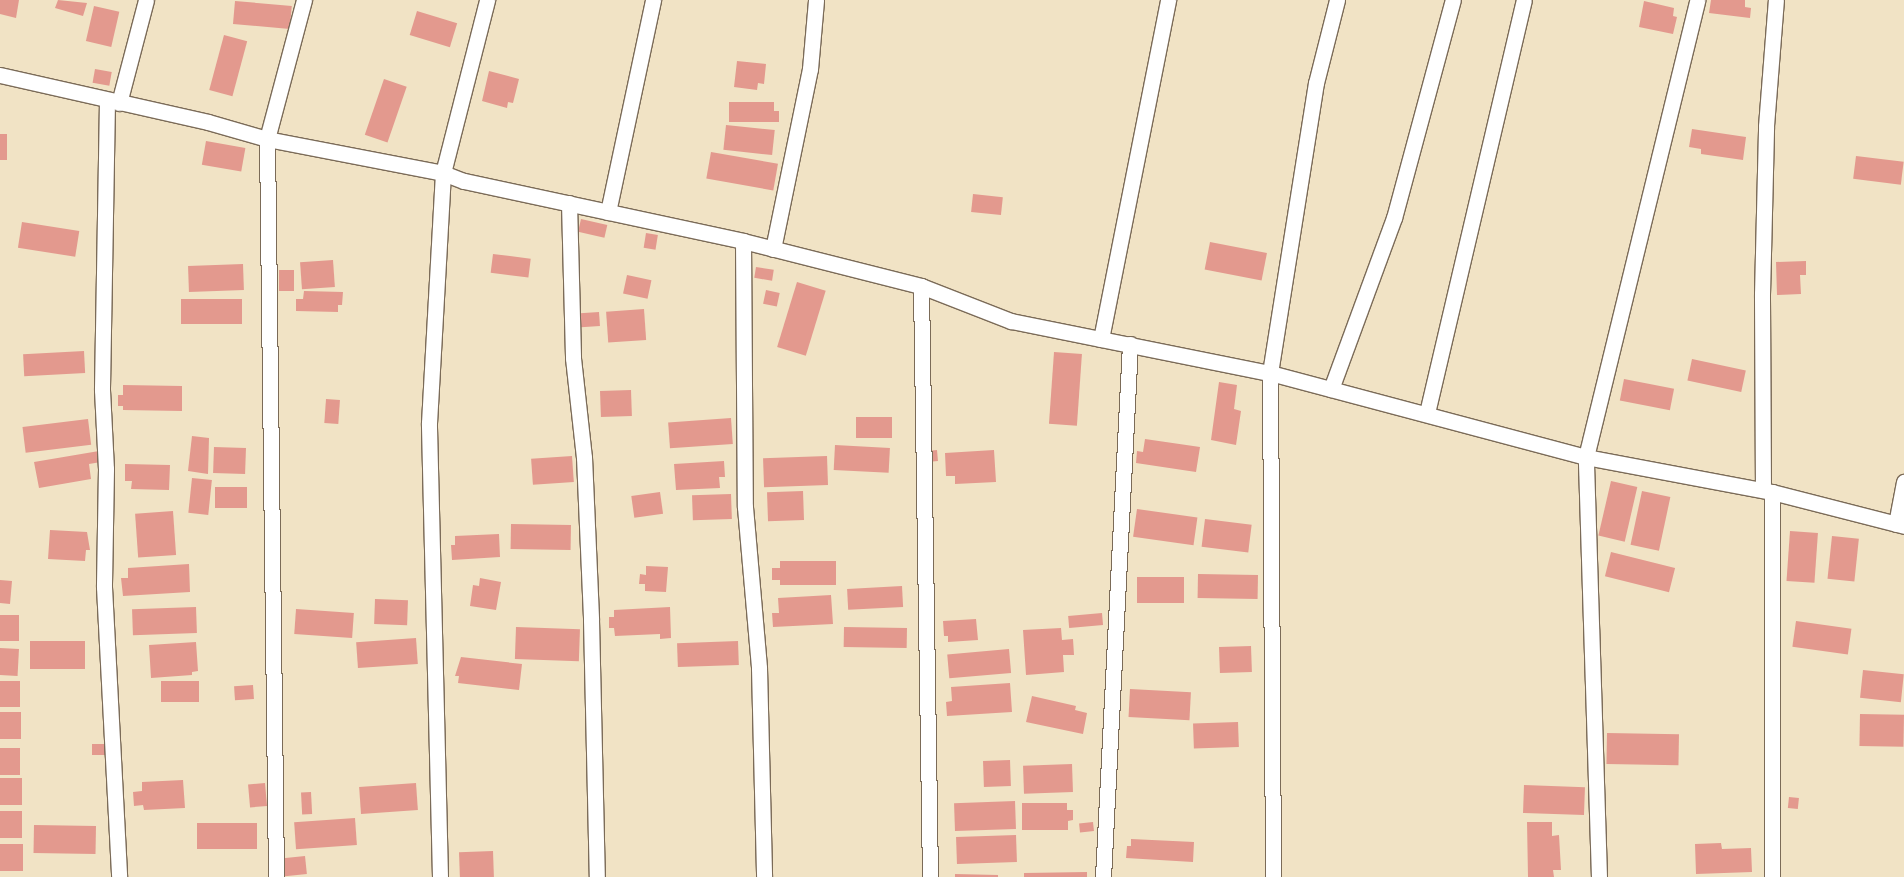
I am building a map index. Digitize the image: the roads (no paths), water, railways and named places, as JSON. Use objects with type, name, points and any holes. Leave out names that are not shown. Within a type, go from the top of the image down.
[{"type":"street","points":[[119,877],[104,587],[106,469],[102,390],[113,102],[146,0]]},
{"type":"street","points":[[276,877],[267,139],[304,0]]},
{"type":"street","points":[[440,877],[429,423],[443,173],[487,0]]},
{"type":"street","points":[[608,212],[653,0]]},
{"type":"street","points":[[773,249],[810,68],[816,0]]},
{"type":"street","points":[[1101,339],[1168,0]]},
{"type":"street","points":[[1273,877],[1270,373],[1316,83],[1337,0]]},
{"type":"street","points":[[1331,389],[1394,218],[1453,0]]},
{"type":"street","points":[[1428,413],[1524,0]]},
{"type":"street","points":[[1599,877],[1586,457],[1697,0]]},
{"type":"street","points":[[1772,877],[1768,491],[1762,294],[1766,126],[1776,0]]},
{"type":"street","points":[[0,75],[208,122],[267,139],[443,173],[464,181],[743,241],[921,286],[1011,321],[1270,373],[1428,413],[1586,457],[1768,491],[1900,525],[1904,482]]},
{"type":"street","points":[[569,203],[573,358],[584,457],[591,620],[597,877]]},
{"type":"street","points":[[743,241],[745,507],[759,668],[764,877]]},
{"type":"street","points":[[921,286],[930,877]]},
{"type":"street","points":[[1103,877],[1130,344]]}]
